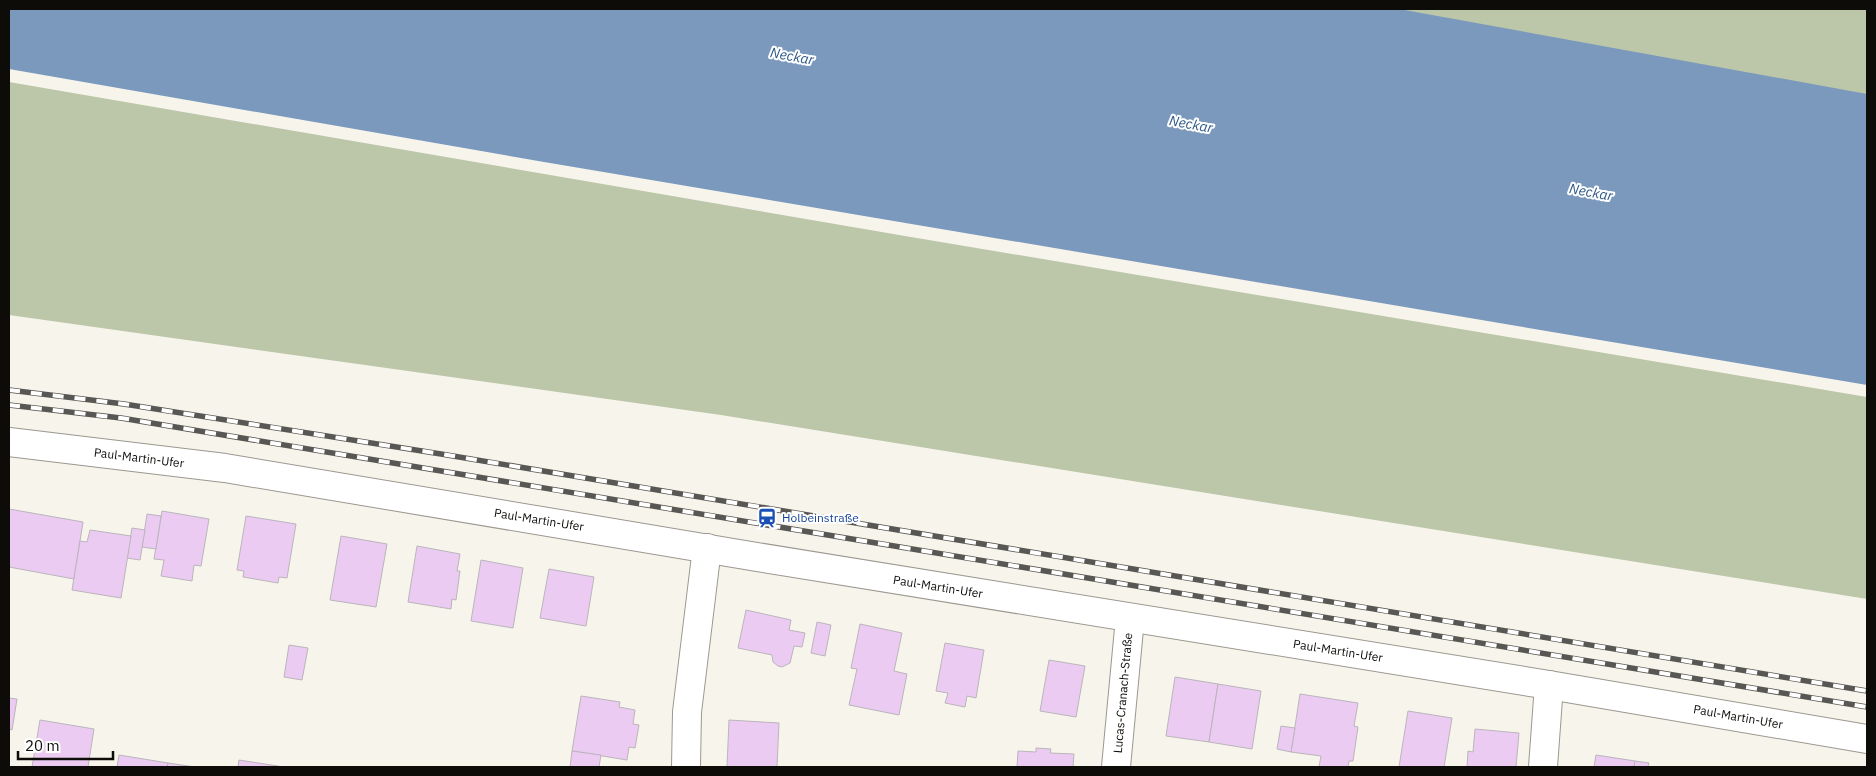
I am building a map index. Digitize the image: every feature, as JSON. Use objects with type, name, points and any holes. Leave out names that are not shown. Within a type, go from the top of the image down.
[{"type":"street","name":"Paul-Martin-Ufer","points":[[9,442],[225,468],[1867,739]]},
{"type":"street","points":[[686,767],[687,712],[707,548]]},
{"type":"street","name":"Lucas-Cranach-Straße","points":[[1116,767],[1130,618]]},
{"type":"street","points":[[1543,767],[1549,685]]},
{"type":"green space","points":[[1339,9],[1867,9],[1867,103]]},
{"type":"green space","points":[[9,82],[905,236],[1867,397],[1867,599],[721,415],[9,315]]},
{"type":"water","name":"Neckar","points":[[9,9],[1399,9],[1867,94],[1867,385],[544,162],[9,69]]},
{"type":"building","points":[[9,509],[83,522],[74,579],[9,567]]},
{"type":"building","points":[[162,511],[209,519],[201,566],[194,565],[192,581],[161,576],[164,560],[154,559]]},
{"type":"building","points":[[147,514],[161,516],[156,549],[142,547]]},
{"type":"building","points":[[246,516],[296,524],[287,578],[279,577],[278,583],[243,577],[244,571],[237,570]]},
{"type":"building","points":[[132,528],[145,530],[140,560],[127,558]]},
{"type":"building","points":[[90,530],[131,536],[121,598],[72,590],[80,541],[87,542]]},
{"type":"building","points":[[341,536],[387,544],[376,607],[330,600]]},
{"type":"building","points":[[417,546],[460,554],[457,571],[460,571],[456,600],[452,599],[451,609],[408,602]]},
{"type":"building","points":[[481,560],[523,568],[513,628],[471,621]]},
{"type":"building","points":[[549,569],[594,577],[586,626],[540,618]]},
{"type":"building","points":[[746,610],[791,620],[789,630],[805,633],[802,647],[794,646],[790,663],[782,667],[778,666],[773,662],[772,655],[738,648]]},
{"type":"building","points":[[817,622],[831,625],[825,656],[811,653]]},
{"type":"building","points":[[860,624],[902,633],[894,671],[907,674],[899,715],[849,705],[857,669],[851,668]]},
{"type":"building","points":[[945,643],[984,650],[976,698],[967,696],[965,707],[945,703],[948,693],[936,691]]},
{"type":"building","points":[[289,645],[308,648],[302,680],[284,677]]},
{"type":"building","points":[[1049,660],[1085,666],[1076,717],[1040,711]]},
{"type":"building","points":[[1175,677],[1218,684],[1209,742],[1166,736]]},
{"type":"building","points":[[1218,684],[1261,691],[1252,749],[1209,742]]},
{"type":"building","points":[[1300,694],[1358,703],[1354,726],[1358,727],[1353,761],[1349,761],[1348,767],[1319,767],[1321,756],[1291,752]]},
{"type":"building","points":[[581,696],[620,702],[619,707],[635,710],[633,724],[639,725],[635,748],[629,747],[627,760],[572,751]]},
{"type":"building","points":[[9,698],[17,699],[12,730],[9,729]]},
{"type":"building","points":[[1408,711],[1452,718],[1444,767],[1399,767]]},
{"type":"building","points":[[40,720],[94,729],[88,767],[32,767]]},
{"type":"building","points":[[729,720],[779,723],[777,767],[727,767]]},
{"type":"building","points":[[1281,726],[1295,728],[1291,752],[1277,749]]},
{"type":"building","points":[[1475,729],[1519,733],[1516,767],[1467,767],[1468,751],[1473,752]]},
{"type":"building","points":[[1036,748],[1051,749],[1050,753],[1074,754],[1073,767],[1017,767],[1018,751],[1036,752]]},
{"type":"building","points":[[572,751],[601,755],[599,767],[570,767]]},
{"type":"building","points":[[119,755],[168,763],[167,767],[117,767]]},
{"type":"building","points":[[1596,755],[1635,761],[1634,767],[1594,767]]},
{"type":"building","points":[[239,760],[284,767],[238,767]]},
{"type":"building","points":[[1635,761],[1649,763],[1648,767],[1634,767]]},
{"type":"building","points":[[168,763],[195,767],[167,767]]},
{"type":"railway","points":[[9,390],[124,404],[441,454],[1867,691]]},
{"type":"railway","points":[[9,405],[121,418],[1867,707]]},
{"type":"place","name":"Holbeinstraße","points":[[767,518]]}]
